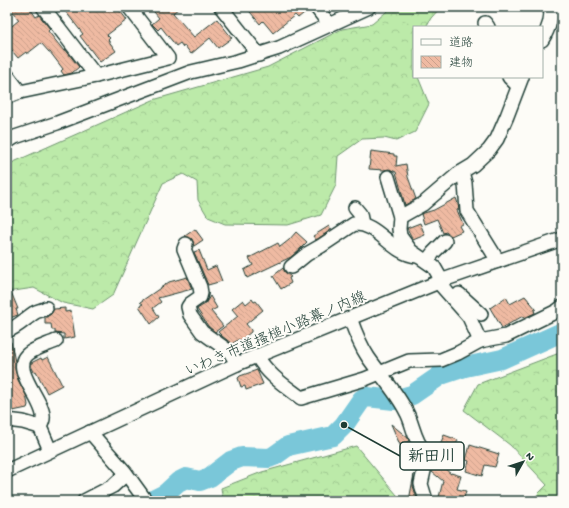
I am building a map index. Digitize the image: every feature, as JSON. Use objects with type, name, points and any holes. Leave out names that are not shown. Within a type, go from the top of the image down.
[{"type":"street","points":[[43,7],[96,76]]},
{"type":"street","points":[[7,97],[20,92],[96,76],[168,58],[129,7]]},
{"type":"street","points":[[221,7],[259,55]]},
{"type":"street","points":[[316,7],[330,25]]},
{"type":"street","points":[[7,142],[16,137],[191,72],[259,55],[279,48],[369,7]]},
{"type":"street","points":[[543,38],[547,32],[551,16],[550,7]]},
{"type":"street","points":[[7,75],[20,92]]},
{"type":"street","points":[[400,217],[423,204],[485,155],[493,145],[507,116],[516,80]]},
{"type":"street","points":[[462,172],[467,211],[498,261]]},
{"type":"street","points":[[388,177],[400,217],[400,236],[406,245],[434,267],[469,316],[480,341]]},
{"type":"street","points":[[355,208],[360,214],[362,224]]},
{"type":"street","points":[[291,267],[307,254],[354,224],[362,224],[371,228],[398,249],[422,259],[433,253],[445,241]]},
{"type":"street","name":"いわき市道搔槌小路幕ノ内線","points":[[7,471],[256,356],[442,280],[562,239]]},
{"type":"street","points":[[186,244],[184,249],[200,287],[201,293],[200,297],[188,307],[190,315],[202,332],[230,352],[237,364]]},
{"type":"street","points":[[442,280],[481,314]]},
{"type":"street","points":[[256,356],[263,367],[301,398],[365,379],[409,361],[441,360],[480,341],[506,336],[557,311],[562,307]]},
{"type":"street","points":[[7,331],[13,329],[36,311],[42,311],[46,308]]},
{"type":"street","points":[[350,318],[355,334],[367,356],[408,413],[418,443],[428,453],[441,460],[451,461]]},
{"type":"street","points":[[50,450],[40,427],[44,418],[23,372],[22,365],[24,357],[27,354],[56,342]]},
{"type":"street","points":[[7,420],[23,422],[40,427]]},
{"type":"street","points":[[90,432],[126,474],[146,501]]},
{"type":"street","points":[[425,497],[421,484],[428,453]]},
{"type":"street","points":[[84,501],[113,486],[126,474]]},
{"type":"green space","points":[[392,7],[441,7],[431,18],[427,26],[413,26],[413,78],[418,78],[429,104],[415,132],[396,141],[384,138],[362,139],[338,156],[336,185],[321,215],[288,225],[225,224],[208,217],[198,200],[197,182],[183,174],[163,183],[113,295],[93,309],[63,303],[34,288],[7,292],[7,165],[153,100],[268,67],[342,29],[372,24]]},
{"type":"green space","points":[[562,352],[562,501],[531,501],[547,485],[510,445],[464,410],[478,384]]},
{"type":"green space","points":[[356,446],[402,501],[223,501],[221,488],[262,472]]},
{"type":"building","points":[[9,7],[29,7],[36,17],[39,15],[50,29],[48,31],[79,67],[72,73],[64,75],[61,71],[63,69],[41,43],[27,54],[26,52],[18,58],[7,45],[7,30],[19,20]]},
{"type":"building","points":[[62,7],[117,7],[127,20],[107,35],[110,38],[108,40],[116,51],[100,62],[80,36],[83,34]]},
{"type":"building","points":[[150,7],[180,7],[173,13],[194,37],[217,19],[232,38],[218,48],[210,38],[191,54],[185,46],[183,47],[180,43],[176,46],[161,27],[158,30],[152,24],[159,18]]},
{"type":"building","points":[[246,7],[308,7],[309,9],[298,18],[295,15],[273,33],[263,21],[260,24]]},
{"type":"building","points":[[371,151],[394,154],[394,156],[397,156],[396,166],[406,164],[408,177],[416,199],[405,205],[396,172],[389,169],[369,169]]},
{"type":"building","points":[[456,198],[459,209],[457,210],[463,224],[459,226],[462,231],[451,236],[446,232],[443,233],[437,219],[424,224],[421,214],[434,210]]},
{"type":"building","points":[[420,223],[425,235],[413,240],[407,228]]},
{"type":"building","points":[[329,226],[331,230],[316,240],[313,236]]},
{"type":"building","points":[[195,229],[203,240],[194,246],[192,239],[185,236]]},
{"type":"building","points":[[296,232],[307,242],[301,248],[291,257],[247,278],[244,270],[253,265],[249,258],[278,243],[280,247]]},
{"type":"building","points":[[199,250],[207,270],[216,266],[222,281],[208,285],[194,252]]},
{"type":"building","points":[[283,268],[291,277],[289,278],[291,283],[281,289],[273,276]]},
{"type":"building","points":[[187,277],[192,289],[158,298],[161,302],[153,308],[159,317],[151,324],[139,306],[143,304],[140,302],[169,282]]},
{"type":"building","points":[[7,282],[18,309],[16,309],[18,315],[7,319]]},
{"type":"building","points":[[210,296],[217,308],[211,311],[223,326],[215,332],[208,326],[197,309],[205,304]]},
{"type":"building","points":[[525,296],[536,309],[534,310],[535,313],[524,318],[523,316],[502,328],[490,308],[506,297],[510,304]]},
{"type":"building","points":[[252,299],[254,302],[256,301],[263,310],[246,324],[251,332],[240,341],[239,339],[232,344],[218,332],[238,316],[232,309],[243,300],[246,304]]},
{"type":"building","points":[[361,302],[362,305],[351,309],[350,306]]},
{"type":"building","points":[[65,308],[65,312],[71,311],[75,337],[64,339],[64,334],[55,333],[55,330],[52,330],[51,324],[45,324],[45,318],[51,314],[54,309]]},
{"type":"building","points":[[7,342],[11,342],[15,370],[18,380],[26,395],[28,405],[27,408],[8,412],[7,406]]},
{"type":"building","points":[[48,357],[62,385],[47,393],[36,371],[34,372],[31,363],[41,358],[42,360]]},
{"type":"building","points":[[257,370],[263,384],[246,390],[245,386],[241,387],[238,378]]},
{"type":"building","points":[[391,424],[408,438],[409,441],[400,445]]},
{"type":"building","points":[[444,435],[458,440],[453,451],[439,447]]},
{"type":"building","points":[[470,445],[499,454],[495,467],[485,465],[482,476],[466,471],[469,461],[466,460]]},
{"type":"building","points":[[433,465],[444,468],[451,474],[461,476],[457,489],[466,491],[463,501],[438,501],[443,481],[432,472]]},
{"type":"building","points":[[414,474],[413,486],[418,501],[411,501],[410,495]]},
{"type":"waterway","points":[[151,501],[165,494],[178,482],[186,478],[200,481],[210,477],[231,461],[242,457],[269,458],[288,446],[333,436],[344,425],[362,399],[367,397],[394,400],[412,395],[441,375],[465,367],[502,359],[562,332]]},
{"type":"place","name":"新田川","points":[[344,425]]}]
